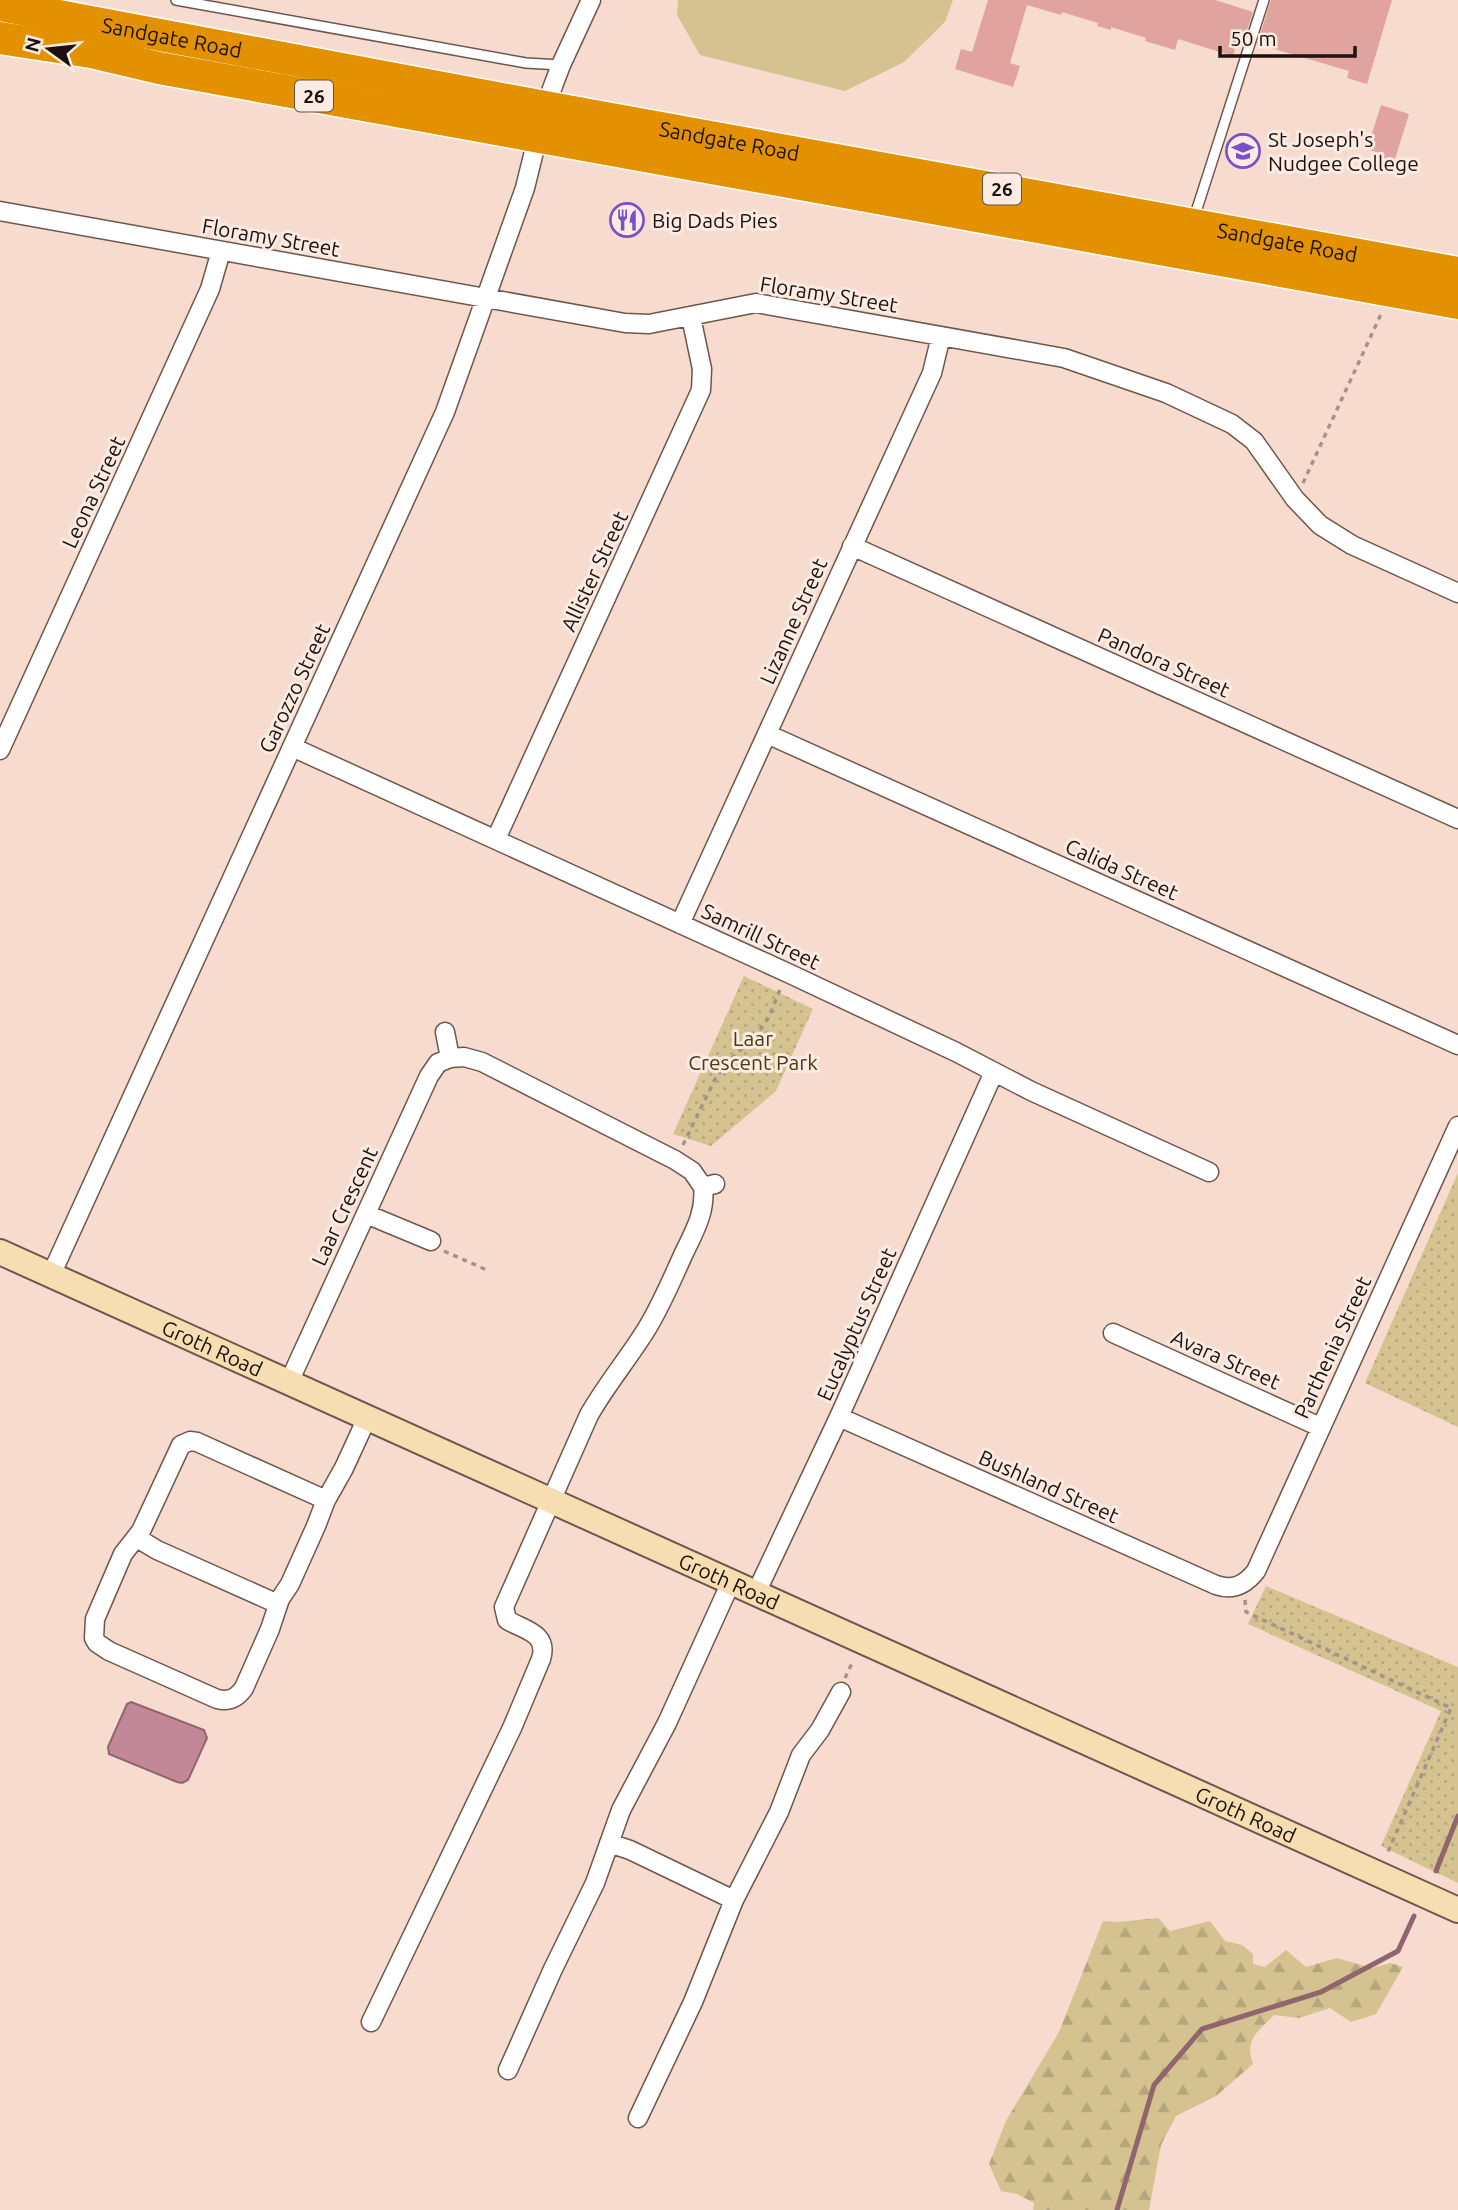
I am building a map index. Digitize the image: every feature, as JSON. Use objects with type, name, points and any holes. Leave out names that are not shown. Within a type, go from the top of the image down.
[{"type":"highway","name":"Sandgate Road","points":[[0,5],[541,122],[1458,303]]},
{"type":"highway","name":"Sandgate Road","points":[[0,38],[91,52],[159,68],[541,122],[1192,224],[1458,273]]},
{"type":"street","name":"Garozzo Street","points":[[51,1275],[445,412],[525,188],[541,122],[561,65],[591,0]]},
{"type":"street","name":"Floramy Street","points":[[0,211],[637,324],[691,317],[756,303],[1064,358],[1166,393],[1232,424],[1254,441],[1295,499],[1320,525],[1352,545],[1458,593]]},
{"type":"street","name":"Leona Street","points":[[0,750],[210,289],[221,251]]},
{"type":"street","name":"Allister Street","points":[[496,839],[701,390],[702,369],[691,317]]},
{"type":"street","name":"Lizanne Street","points":[[680,924],[932,373],[941,336]]},
{"type":"street","name":"Pandora Street","points":[[852,546],[1458,819]]},
{"type":"street","name":"Calida Street","points":[[767,734],[1458,1045]]},
{"type":"street","name":"Samrill Street","points":[[292,747],[788,972],[1031,1091],[1209,1172]]},
{"type":"street","points":[[371,2022],[512,1728],[544,1650],[534,1633],[507,1620],[503,1612],[589,1415],[646,1329],[664,1296],[701,1216],[704,1196],[709,1186],[675,1160],[482,1062],[464,1057],[450,1058],[445,1032]]},
{"type":"street","name":"Laar Crescent","points":[[289,1382],[429,1076],[438,1063],[450,1058]]},
{"type":"street","name":"Eucalyptus Street","points":[[756,1593],[839,1417],[994,1072]]},
{"type":"street","name":"Parthenia Street","points":[[1242,1584],[1256,1571],[1458,1126]]},
{"type":"street","points":[[366,1214],[431,1241]]},
{"type":"street","name":"Groth Road","points":[[2,1258],[51,1275],[1458,1910]]},
{"type":"street","name":"Avara Street","points":[[1113,1333],[1320,1427]]},
{"type":"street","name":"Bushland Street","points":[[839,1417],[1216,1585],[1229,1587],[1242,1584]]},
{"type":"street","points":[[326,1500],[190,1441],[179,1448],[137,1538],[123,1554],[95,1619],[94,1638],[97,1643],[109,1651],[217,1699],[228,1700],[237,1696],[244,1688],[271,1629],[278,1604],[290,1584],[326,1500],[367,1418]]},
{"type":"street","points":[[137,1538],[157,1550],[278,1604]]},
{"type":"street","points":[[508,2070],[595,1883],[621,1810],[667,1723],[732,1582]]},
{"type":"street","points":[[638,2118],[693,2002],[734,1900],[779,1812],[801,1755],[820,1730],[841,1692]]},
{"type":"street","points":[[609,1843],[630,1850],[734,1900]]},
{"type":"lane","name":"Sandgate Road","points":[[176,0],[517,62],[561,65]]},
{"type":"lane","points":[[1192,224],[1265,0]]},
{"type":"path","points":[[1295,499],[1383,310]]},
{"type":"path","points":[[675,1160],[715,1079],[727,1063],[758,1033],[769,1017],[788,972]]},
{"type":"path","points":[[431,1241],[448,1254],[489,1271]]},
{"type":"path","points":[[1242,1584],[1247,1612],[1451,1708],[1387,1855]]},
{"type":"green space","points":[[678,0],[953,0],[945,22],[904,62],[845,91],[700,55],[677,15]]},
{"type":"green space","name":"Laar Crescent Park","points":[[744,976],[813,1009],[776,1091],[711,1146],[673,1134]]},
{"type":"green space","points":[[1458,1173],[1458,1427],[1365,1383]]},
{"type":"green space","points":[[1266,1586],[1458,1667],[1458,1883],[1381,1846],[1441,1711],[1248,1624]]},
{"type":"green space","points":[[1158,1918],[1170,1931],[1210,1921],[1225,1941],[1242,1945],[1253,1954],[1253,1964],[1265,1967],[1286,1950],[1306,1967],[1337,1958],[1372,1968],[1391,1963],[1403,1967],[1376,2014],[1351,2022],[1330,2008],[1299,2018],[1274,2015],[1251,2042],[1253,2064],[1216,2096],[1176,2116],[1161,2145],[1149,2210],[1033,2210],[1034,2203],[1017,2194],[1001,2191],[989,2164],[1006,2121],[1059,2032],[1103,1921]]},
{"type":"shaded area","points":[[131,1702],[204,1730],[207,1738],[188,1780],[177,1782],[109,1754],[108,1747],[127,1704]]},
{"type":"building","points":[[988,0],[1215,0],[1253,12],[1244,40],[1238,38],[1233,56],[1178,39],[1175,50],[1145,41],[1146,38],[1111,27],[1111,30],[1097,26],[1098,23],[1062,12],[1061,15],[1027,5],[1010,63],[1020,66],[1013,87],[955,69],[961,49],[972,52]]},
{"type":"building","points":[[1271,0],[1392,0],[1367,84],[1347,78],[1349,71],[1257,44]]},
{"type":"building","points":[[1381,105],[1409,114],[1394,162],[1378,157],[1379,153],[1367,149]]},
{"type":"waterway","points":[[1436,1871],[1458,1816]]},
{"type":"waterway","points":[[1117,2210],[1154,2085],[1202,2029],[1321,1992],[1398,1951],[1414,1916]]},
{"type":"place","name":"St Joseph's Nudgee College","points":[[1243,151]]},
{"type":"place","name":"Big Dads Pies","points":[[627,220]]}]
